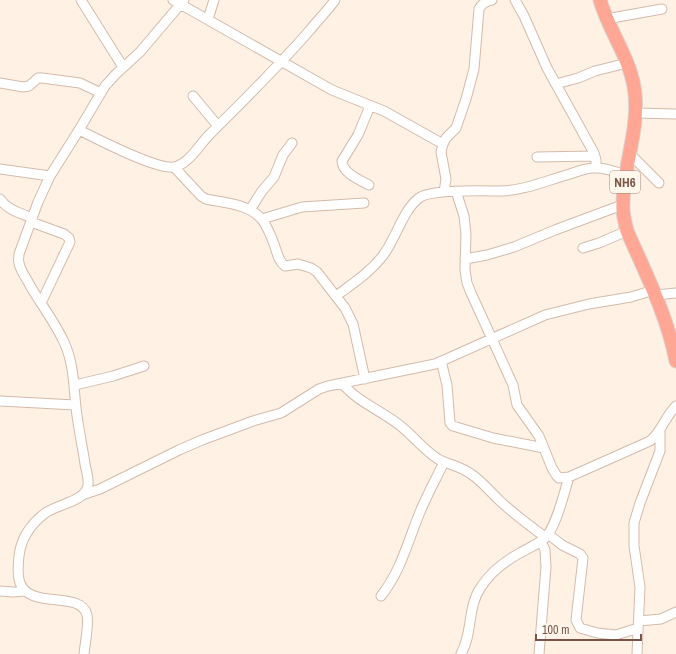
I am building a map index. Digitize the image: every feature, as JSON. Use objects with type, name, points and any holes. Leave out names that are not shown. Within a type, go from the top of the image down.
[{"type":"highway","name":"NH6","points":[[600,0],[606,19],[627,63],[633,80],[635,95],[635,113],[622,205],[627,231],[655,293],[671,338],[676,361]]},
{"type":"street","points":[[80,0],[123,67]]},
{"type":"street","points":[[173,0],[183,2],[208,19],[332,90],[384,111],[442,144]]},
{"type":"street","points":[[208,19],[214,0]]},
{"type":"street","points":[[79,130],[145,161],[167,167],[174,167],[186,161],[218,126],[283,61],[336,0]]},
{"type":"street","points":[[444,192],[446,179],[441,152],[442,144],[456,128],[466,99],[474,69],[479,9],[481,4],[485,1],[492,0]]},
{"type":"street","points":[[515,0],[556,84],[595,156],[596,168]]},
{"type":"street","points":[[82,495],[86,491],[88,480],[75,405],[75,385],[71,359],[64,340],[29,285],[19,262],[19,254],[31,220],[50,176],[109,80],[140,52],[183,2]]},
{"type":"street","points":[[606,19],[662,10]]},
{"type":"street","points":[[556,84],[627,63]]},
{"type":"street","points":[[0,83],[23,87],[29,86],[38,78],[42,78],[80,83],[101,93]]},
{"type":"street","points":[[193,96],[218,126]]},
{"type":"street","points":[[369,185],[351,174],[342,164],[344,156],[358,135],[370,106]]},
{"type":"street","points":[[635,113],[676,114]]},
{"type":"street","points":[[250,210],[262,191],[274,177],[283,156],[292,143]]},
{"type":"street","points":[[630,154],[659,183]]},
{"type":"street","points":[[537,157],[595,156]]},
{"type":"street","points":[[174,167],[201,196],[206,199],[241,206],[250,210],[262,219],[282,264],[285,266],[298,264],[311,268],[317,272],[345,308],[352,324],[365,379]]},
{"type":"street","points":[[336,296],[365,273],[383,256],[394,240],[401,223],[410,208],[422,195],[456,191],[509,190],[536,184],[589,168],[605,168],[626,175]]},
{"type":"street","points":[[1,172],[50,176]]},
{"type":"street","points":[[456,191],[464,216],[466,234],[465,270],[467,283],[513,385],[517,404],[539,436],[556,476],[560,478],[569,476],[650,440],[660,430],[676,406]]},
{"type":"street","points":[[0,199],[2,203],[9,208],[31,220],[64,234],[69,238],[70,242],[41,303]]},
{"type":"street","points":[[262,219],[302,207],[364,203]]},
{"type":"street","points":[[465,259],[514,247],[622,205]]},
{"type":"street","points":[[583,248],[627,231]]},
{"type":"street","points":[[84,654],[87,616],[85,610],[73,603],[36,597],[25,591],[20,582],[18,565],[21,542],[31,526],[45,513],[82,495],[112,483],[185,447],[240,425],[281,413],[320,390],[342,383],[424,367],[553,313],[589,304],[655,293],[676,293]]},
{"type":"street","points":[[441,361],[447,385],[450,423],[453,426],[493,438],[544,448]]},
{"type":"street","points":[[75,385],[113,376],[144,366]]},
{"type":"street","points":[[342,383],[348,391],[404,428],[428,452],[444,462],[461,468],[479,479],[508,509],[545,537],[576,552],[583,558],[576,620],[580,628],[596,633],[616,635],[676,612]]},
{"type":"street","points":[[0,401],[75,405]]},
{"type":"street","points":[[637,654],[640,578],[634,546],[634,523],[640,502],[660,451],[660,430]]},
{"type":"street","points":[[381,596],[405,554],[420,511],[444,462]]},
{"type":"street","points":[[461,654],[467,638],[477,593],[482,585],[509,559],[545,537],[555,520],[569,476]]},
{"type":"street","points":[[538,654],[546,568],[545,537]]},
{"type":"street","points":[[0,591],[25,591]]}]
